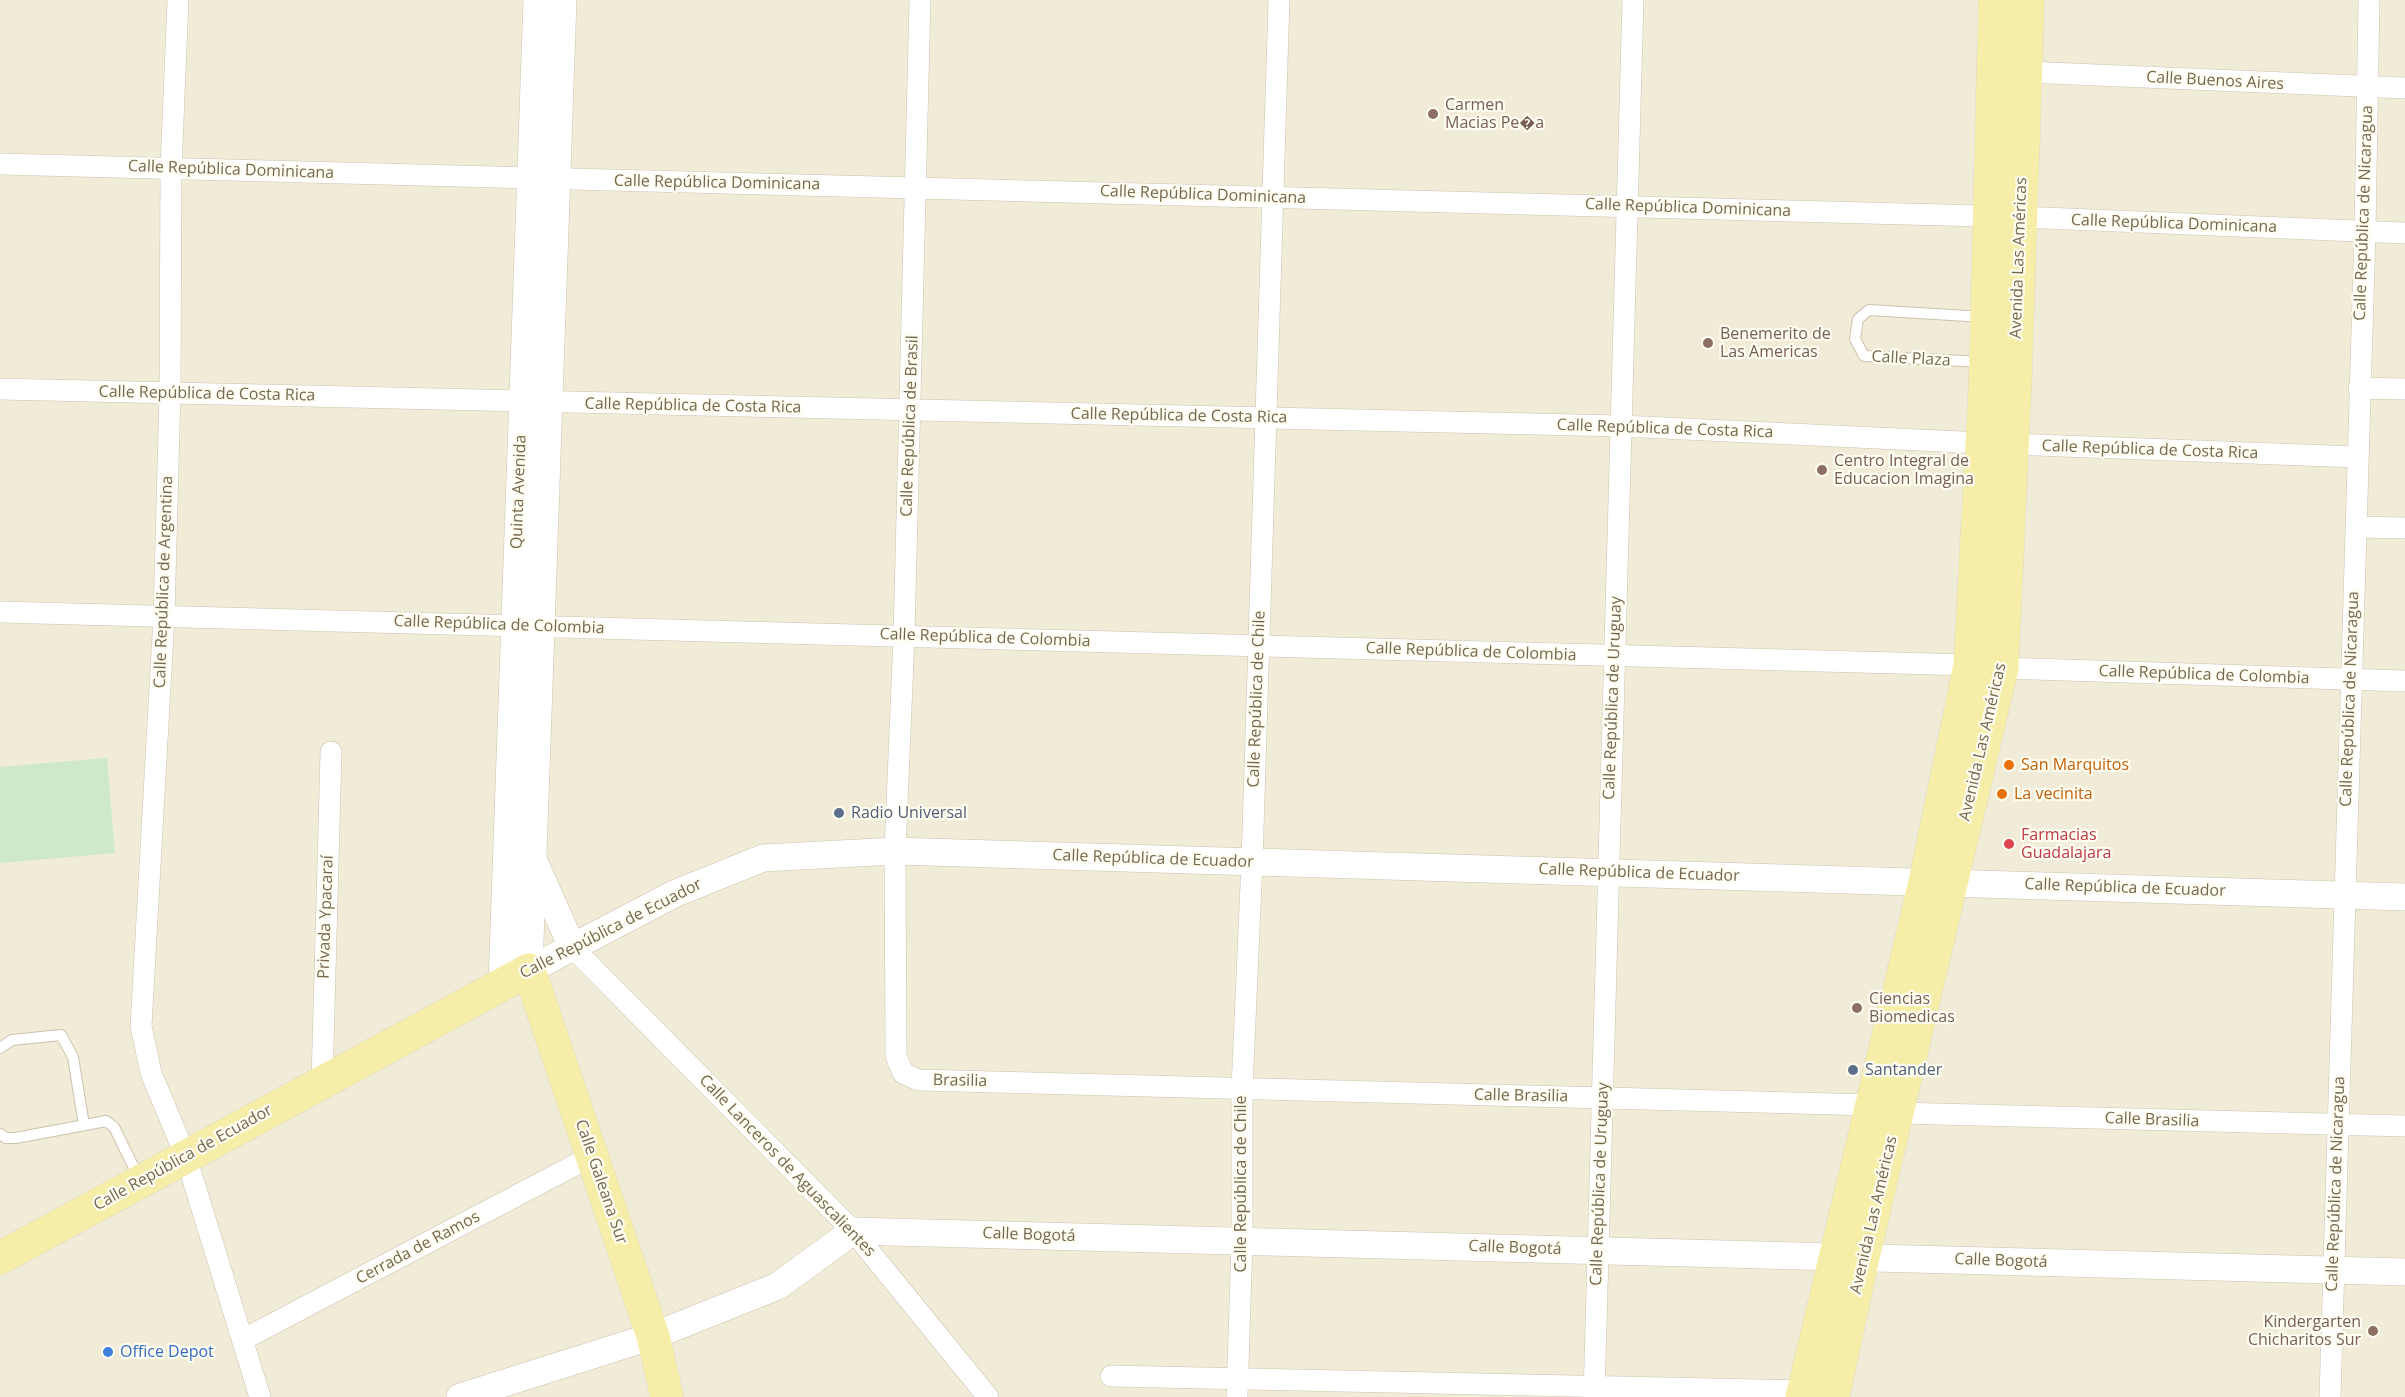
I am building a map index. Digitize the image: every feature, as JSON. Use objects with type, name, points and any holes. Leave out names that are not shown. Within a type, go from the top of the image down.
[{"type":"main road","name":"Avenida Las Américas","points":[[1813,1395],[1886,1109],[1938,882],[2002,668],[1997,444],[2005,217],[1995,0]]},
{"type":"main road","name":"Avenida Las Américas","points":[[1938,882],[1970,665],[1997,444],[1986,363],[1987,318],[2005,217],[2025,72],[2028,0]]},
{"type":"main road","name":"Calle República de Ecuador","points":[[0,1258],[516,977]]},
{"type":"main road","name":"Calle Galeana Sur","points":[[516,977],[592,1156],[653,1336],[667,1397]]},
{"type":"street","name":"Calle República de Argentina","points":[[178,0],[171,168],[170,393],[164,616],[141,1026],[151,1073],[186,1157],[260,1397]]},
{"type":"street","name":"Quinta Avenida","points":[[516,977],[543,178],[537,0]]},
{"type":"street","name":"Quinta Avenida","points":[[543,178],[563,0]]},
{"type":"street","name":"Calle República de Brasil","points":[[895,851],[904,636],[921,0]]},
{"type":"street","name":"Calle República de Chile","points":[[1237,1389],[1242,1241],[1242,1089],[1252,862],[1279,0]]},
{"type":"street","name":"Calle República de Uruguay","points":[[1594,1392],[1633,0]]},
{"type":"street","name":"Calle República de Nicaragua","points":[[2330,1397],[2365,232],[2369,0]]},
{"type":"street","name":"Calle Buenos Aires","points":[[2025,72],[2405,88]]},
{"type":"street","name":"Calle República Dominicana","points":[[0,164],[2005,217],[2405,233]]},
{"type":"street","points":[[2359,388],[2405,389]]},
{"type":"street","name":"Calle República de Costa Rica","points":[[0,389],[1620,426],[1997,444],[2358,457]]},
{"type":"street","points":[[2356,528],[2405,528]]},
{"type":"street","name":"Calle República de Colombia","points":[[0,612],[1970,665]]},
{"type":"street","name":"Quinta Avenida","points":[[516,977],[533,860],[528,626]]},
{"type":"street","name":"Calle República de Colombia","points":[[2002,668],[2405,681]]},
{"type":"street","name":"Privada Ypacaraí","points":[[322,1083],[331,752]]},
{"type":"street","name":"Calle República de Ecuador","points":[[516,977],[674,894],[763,858],[895,851],[2405,897]]},
{"type":"street","name":"Brasilia","points":[[895,851],[896,1056],[903,1073],[918,1080],[1242,1089]]},
{"type":"street","points":[[533,860],[572,947]]},
{"type":"street","name":"Calle Lanceros de Aguascalientes","points":[[572,947],[853,1231],[988,1397]]},
{"type":"street","name":"Calle Brasilia","points":[[1242,1089],[1602,1098],[2405,1126]]},
{"type":"street","name":"Cerrada de Ramos","points":[[244,1339],[592,1156]]},
{"type":"street","points":[[460,1397],[653,1336],[777,1286],[853,1231]]},
{"type":"street","name":"Calle Bogotá","points":[[853,1231],[2405,1272]]},
{"type":"street","points":[[1111,1376],[1237,1389],[1813,1395]]},
{"type":"lane","name":"Calle Plaza","points":[[1986,363],[1864,356],[1855,339],[1858,319],[1869,310],[1987,318]]},
{"type":"lane","points":[[0,1048],[12,1040],[61,1035],[73,1057],[84,1125]]},
{"type":"lane","points":[[0,1134],[6,1138],[16,1138],[106,1121],[114,1127],[141,1181]]},
{"type":"shaded area","points":[[0,0],[2405,0],[2405,1397],[0,1397]]},
{"type":"green space","points":[[107,758],[115,853],[0,863],[0,767]]},
{"type":"place","name":"Carmen Macias Pe�a","points":[[1433,114]]},
{"type":"place","name":"Benemerito de Las Americas","points":[[1708,343]]},
{"type":"place","name":"Centro Integral de Educacion Imagina","points":[[1822,470]]},
{"type":"place","name":"San Marquitos","points":[[2009,765]]},
{"type":"place","name":"La vecinita","points":[[2002,794]]},
{"type":"place","name":"Radio Universal","points":[[839,813]]},
{"type":"place","name":"Farmacias Guadalajara","points":[[2009,844]]},
{"type":"place","name":"Ciencias Biomedicas","points":[[1857,1008]]},
{"type":"place","name":"Santander","points":[[1853,1070]]},
{"type":"place","name":"Kindergarten Chicharitos Sur","points":[[2373,1331]]},
{"type":"place","name":"Office Depot","points":[[108,1352]]}]
